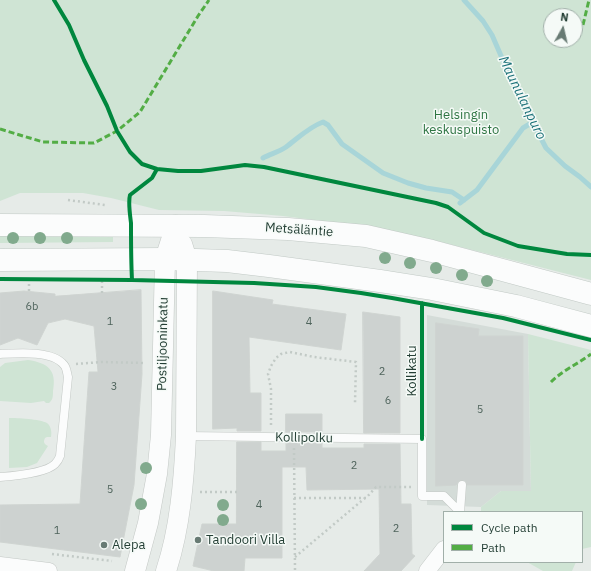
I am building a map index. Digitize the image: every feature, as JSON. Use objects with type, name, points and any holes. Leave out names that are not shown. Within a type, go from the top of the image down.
[{"type":"main road","name":"Metsäläntie","points":[[0,225],[176,225],[288,228],[366,236],[432,251],[591,294]]},
{"type":"main road","points":[[0,260],[176,259],[269,266],[411,286],[516,306],[591,326]]},
{"type":"street","name":"Postiljooninkatu","points":[[166,571],[176,535],[186,436],[176,259],[176,225]]},
{"type":"street","name":"Postiljooninkatu","points":[[135,571],[148,523],[162,436],[176,259]]},
{"type":"street","points":[[427,571],[443,550]]},
{"type":"street","points":[[0,565],[50,571]]},
{"type":"lane","points":[[0,354],[31,353],[54,357],[65,366],[68,378],[60,456],[55,464],[46,469],[33,473],[0,477]]},
{"type":"lane","name":"Kollipolku","points":[[186,436],[422,439],[422,487]]},
{"type":"lane","points":[[460,511],[462,485]]},
{"type":"lane","points":[[422,487],[422,496],[444,496],[459,511]]},
{"type":"path","points":[[68,200],[106,205]]},
{"type":"path","points":[[24,279],[37,279]]},
{"type":"path","points":[[29,279],[29,291]]},
{"type":"path","points":[[96,279],[110,279]]},
{"type":"path","points":[[102,279],[102,293]]},
{"type":"path","points":[[271,437],[271,388],[268,374],[276,358],[281,354],[290,352],[314,357],[356,362],[355,403]]},
{"type":"path","points":[[65,366],[101,362],[146,363]]},
{"type":"path","points":[[294,438],[295,571]]},
{"type":"path","points":[[295,557],[366,498],[376,487],[422,487]]},
{"type":"path","points":[[200,492],[237,492]]},
{"type":"path","points":[[294,498],[366,498]]},
{"type":"path","points":[[45,553],[112,561]]},
{"type":"shaded area","points":[[427,315],[528,334],[531,491],[501,491],[481,507],[427,505]]},
{"type":"green space","name":"Helsingin keskuspuisto","points":[[0,0],[591,0],[591,280],[429,239],[362,226],[283,216],[224,211],[159,210],[111,198],[83,193],[20,193],[0,201]]},
{"type":"green space","points":[[113,233],[113,242],[0,243],[0,234]]},
{"type":"green space","points":[[528,334],[591,350],[591,547],[583,549],[583,511],[481,511],[481,507],[501,491],[531,491]]},
{"type":"green space","points":[[28,360],[41,363],[50,369],[54,378],[53,396],[51,401],[49,403],[44,401],[31,403],[0,401],[0,367],[5,363]]},
{"type":"green space","points":[[9,418],[39,421],[47,423],[49,426],[51,437],[45,438],[45,444],[48,446],[37,463],[27,467],[9,468]]},
{"type":"green space","points":[[529,563],[576,563],[572,571],[543,571]]},
{"type":"building","points":[[141,290],[142,374],[134,485],[120,557],[0,542],[0,505],[80,504],[89,372],[98,372],[94,326],[65,319],[48,323],[37,345],[18,338],[0,345],[0,293],[24,291],[55,294],[55,296]]},
{"type":"building","points":[[213,291],[273,300],[272,304],[346,314],[341,350],[249,337],[250,393],[261,393],[261,431],[237,431],[237,428],[213,429]]},
{"type":"building","points":[[363,312],[400,317],[400,433],[364,433]]},
{"type":"building","points":[[436,323],[479,329],[478,336],[523,336],[523,485],[467,485],[465,481],[462,480],[456,485],[436,486]]},
{"type":"building","points":[[286,414],[322,414],[322,432],[286,432]]},
{"type":"building","points":[[237,442],[261,442],[261,451],[286,451],[286,443],[322,443],[322,448],[364,448],[364,444],[400,444],[401,504],[411,504],[412,554],[415,556],[401,571],[364,571],[380,554],[379,489],[307,490],[306,467],[282,467],[282,558],[245,558],[244,571],[214,571],[193,566],[202,524],[236,524]]},
{"type":"waterway","name":"Maunulanpuro","points":[[464,0],[483,21],[492,35],[515,88],[546,148],[591,187]]},
{"type":"waterway","points":[[263,158],[283,149],[308,130],[323,122],[328,125],[342,144],[383,173],[408,183],[426,188],[452,192],[464,200]]},
{"type":"waterway","points":[[460,203],[477,190],[523,128],[533,122]]},
{"type":"marked path","points":[[0,129],[43,142],[94,143],[117,131],[140,112],[209,0]]},
{"type":"marked path","points":[[583,25],[589,0]]},
{"type":"marked path","points":[[551,382],[560,374],[591,354]]},
{"type":"cycle path","points":[[54,0],[69,25],[84,60],[107,106],[117,131],[130,152],[142,164],[157,169],[178,171],[201,171],[245,165],[264,167],[436,203],[448,207],[484,233],[518,246],[567,254],[591,255]]},
{"type":"cycle path","points":[[132,280],[129,198],[130,195],[152,178],[157,169]]},
{"type":"cycle path","points":[[0,279],[254,283],[316,287],[392,298],[503,318],[591,340]]},
{"type":"cycle path","name":"Kollikatu","points":[[422,303],[422,439]]},
{"type":"place","name":"Tandoori Villa","points":[[198,540]]},
{"type":"place","name":"Alepa","points":[[104,545]]}]
